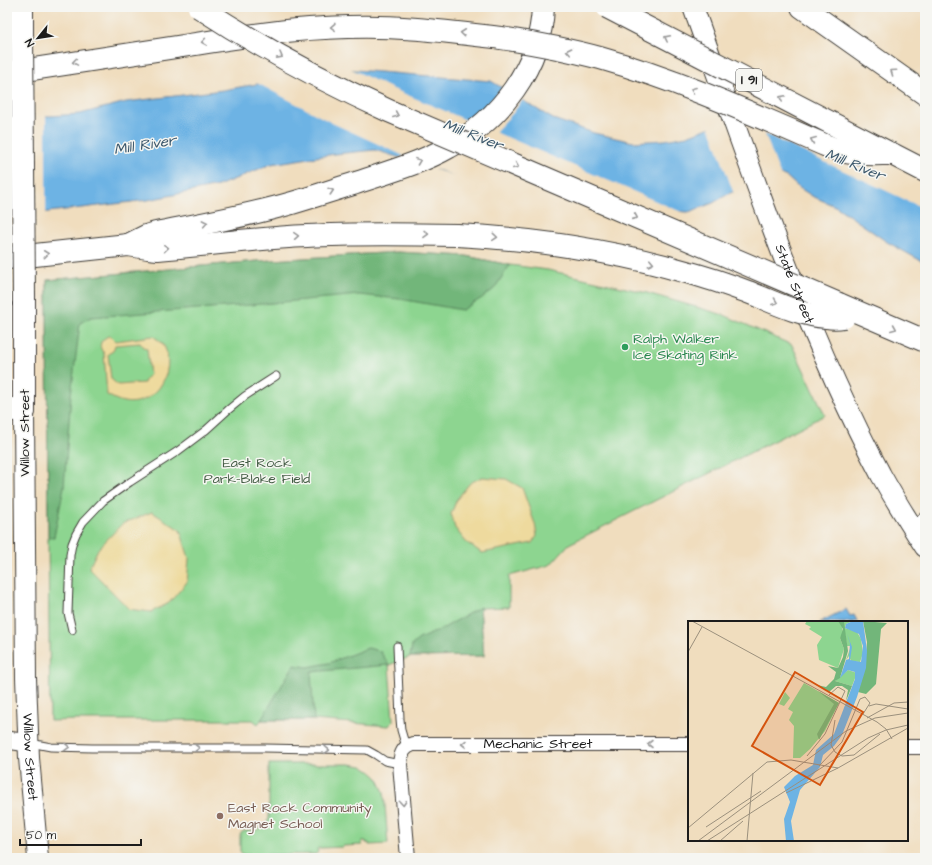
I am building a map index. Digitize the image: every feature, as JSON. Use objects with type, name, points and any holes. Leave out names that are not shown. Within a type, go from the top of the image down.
[{"type":"main road","name":"Willow Street","points":[[22,7],[24,296],[16,410],[28,743],[38,858]]},
{"type":"main road","points":[[199,7],[277,54],[389,112],[849,312],[925,341]]},
{"type":"main road","points":[[128,245],[156,233],[233,218],[291,204],[382,174],[432,156],[450,147],[465,138],[491,116],[511,95],[529,64],[541,25],[542,7]]},
{"type":"main road","name":"I 91","points":[[607,7],[925,171]]},
{"type":"main road","name":"State Street","points":[[693,7],[757,186],[801,301],[853,419],[879,470],[918,520],[925,548]]},
{"type":"main road","points":[[802,7],[925,94]]},
{"type":"main road","points":[[7,73],[264,33],[323,28],[377,27],[435,30],[501,38],[574,52],[625,66],[714,98],[841,151],[869,154],[892,154]]},
{"type":"main road","points":[[7,258],[128,245],[158,249],[307,236],[373,234],[493,237],[531,241],[580,249],[675,268],[712,279],[808,314],[826,318],[849,312]]},
{"type":"street","points":[[7,740],[28,743]]},
{"type":"street","name":"Mechanic Street","points":[[406,747],[413,744],[688,744]]},
{"type":"street","points":[[908,746],[925,747]]},
{"type":"street","points":[[406,747],[401,755],[400,764],[408,858]]},
{"type":"lane","points":[[72,630],[68,613],[70,554],[76,534],[83,522],[102,501],[178,451],[206,430],[245,396],[276,376]]},
{"type":"lane","points":[[397,646],[400,719],[401,730],[406,747]]},
{"type":"lane","points":[[28,743],[50,747],[78,748],[264,748],[367,750],[385,761],[400,764]]},
{"type":"green space","name":"East Rock Park-Blake Field","points":[[398,252],[466,256],[510,265],[548,270],[647,293],[724,315],[792,345],[825,415],[569,544],[550,565],[509,576],[509,607],[480,608],[484,656],[410,657],[389,665],[393,721],[389,726],[314,720],[261,720],[258,724],[253,720],[50,721],[47,280],[257,261]]},
{"type":"green space","points":[[398,252],[466,256],[510,265],[494,289],[462,310],[400,299],[359,295],[91,317],[80,323],[71,395],[64,487],[54,537],[48,537],[47,280],[257,261]]},
{"type":"green space","points":[[480,607],[484,656],[410,657],[412,645],[419,639],[442,629]]},
{"type":"green space","points":[[368,648],[380,651],[389,665],[311,672],[314,720],[261,720],[294,665],[308,667],[329,663]]},
{"type":"green space","points":[[269,764],[350,764],[362,766],[370,771],[377,777],[384,792],[388,844],[369,845],[366,841],[362,841],[362,845],[319,848],[317,849],[318,852],[316,854],[243,855],[240,851],[240,835],[242,832],[262,828],[269,818]]},
{"type":"sand","points":[[109,336],[116,341],[153,336],[161,342],[168,357],[168,363],[164,380],[154,393],[140,401],[129,403],[107,395],[104,353],[100,345],[106,337]],"holes":[[[140,343],[147,349],[150,375],[146,378],[144,383],[118,385],[111,379],[108,354],[113,351],[115,345]]]},
{"type":"sand","points":[[482,477],[506,479],[522,488],[535,524],[537,536],[532,543],[482,553],[466,542],[455,528],[451,514],[457,499],[470,483]]},
{"type":"sand","points":[[152,512],[180,530],[189,558],[187,582],[169,603],[151,612],[129,609],[89,568],[98,549],[122,524]]},
{"type":"water","name":"Mill River","points":[[343,69],[491,81],[553,119],[594,133],[633,142],[665,140],[687,136],[758,109],[925,147],[925,263],[887,242],[837,207],[812,196],[798,187],[787,177],[782,175],[730,193],[713,203],[689,212],[654,211],[476,182],[375,150],[335,154],[271,164],[218,186],[148,200],[7,217],[7,114],[50,116],[80,114],[126,102],[223,90]]},
{"type":"water","points":[[846,609],[850,616],[854,615],[857,621],[822,621]]},
{"type":"pier","points":[[342,67],[349,68],[391,88],[471,122],[504,87],[524,98],[513,113],[495,132],[686,214],[655,213],[624,233],[557,216],[437,169],[434,170],[397,159],[404,156],[332,123],[255,82]]},
{"type":"pier","points":[[782,85],[812,90],[857,108],[925,144],[925,209],[765,134],[781,177],[734,194],[709,126],[762,105]]},
{"type":"pier","points":[[7,112],[46,114],[46,214],[7,219]]},
{"type":"place","name":"Ralph Walker Ice Skating Rink","points":[[625,347]]},
{"type":"place","name":"East Rock Community Magnet School","points":[[220,816]]}]
